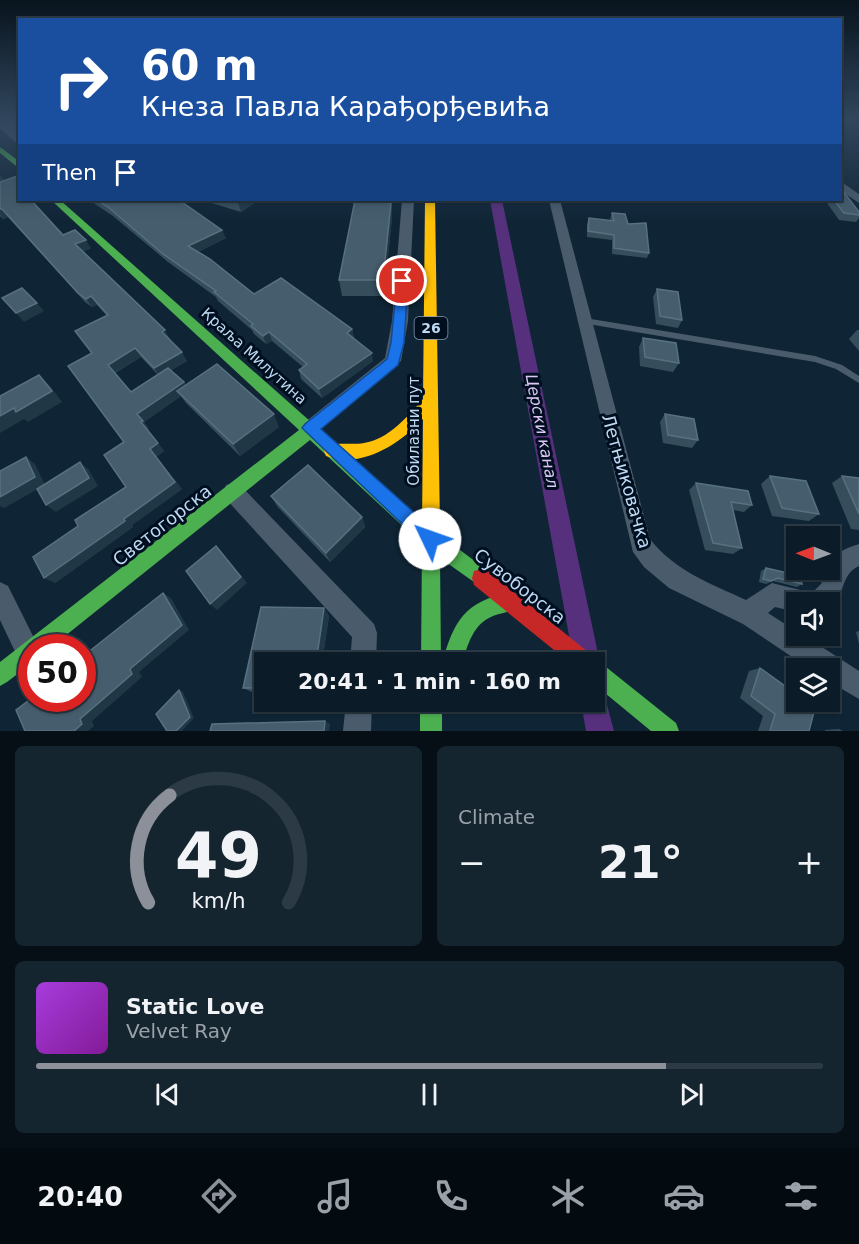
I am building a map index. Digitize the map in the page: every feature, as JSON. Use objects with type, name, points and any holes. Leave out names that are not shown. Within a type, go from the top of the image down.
[{"type":"main road","points":[[6,154],[18,165]]},
{"type":"main road","name":"Краља Милутина","points":[[56,201],[430,539]]},
{"type":"main road","name":"Обилазни пут","points":[[430,201],[431,652]]},
{"type":"main road","points":[[332,451],[365,451],[386,445],[401,433],[431,401]]},
{"type":"main road","name":"Светогорска","points":[[51,634],[310,429]]},
{"type":"main road","name":"Сувоборска","points":[[430,539],[573,652]]},
{"type":"main road","points":[[455,652],[469,619],[485,607],[510,602]]},
{"type":"main road","name":"Светогорска","points":[[0,675],[18,660]]},
{"type":"main road","points":[[605,679],[668,731]]},
{"type":"main road","points":[[431,712],[431,731]]},
{"type":"street","points":[[842,186],[859,200]]},
{"type":"street","points":[[310,429],[393,361],[400,321],[408,201]]},
{"type":"street","name":"Летњиковачка","points":[[554,201],[641,544],[650,558],[666,574],[688,588],[748,614],[859,686]]},
{"type":"street","points":[[233,492],[365,633],[364,652]]},
{"type":"street","points":[[829,592],[838,566],[844,560],[859,555]]},
{"type":"street","points":[[0,594],[22,634]]},
{"type":"street","points":[[748,614],[772,594],[786,598]]},
{"type":"street","points":[[357,731],[358,712]]},
{"type":"lane","points":[[585,321],[815,359],[839,367],[859,380]]},
{"type":"building","points":[[18,177],[18,201],[32,201],[63,235],[75,230],[86,240],[75,244],[165,330],[162,332],[182,352],[154,368],[135,348],[108,365],[131,392],[168,368],[184,382],[137,414],[158,443],[150,449],[175,482],[124,519],[125,521],[44,578],[33,557],[78,526],[75,520],[126,487],[104,455],[124,442],[68,366],[92,353],[75,331],[108,315],[91,296],[86,299],[78,293],[0,209],[0,182]]},
{"type":"building","points":[[842,191],[859,215],[844,213],[835,201],[842,201]]},
{"type":"building","points":[[99,201],[180,201],[222,230],[188,246],[210,259],[254,294],[281,278],[352,329],[347,333],[372,353],[319,389],[299,370],[307,364],[269,332],[263,336],[251,326],[253,324],[214,292],[216,291],[163,254]]},
{"type":"building","points":[[355,201],[388,201],[391,203],[383,280],[339,280]]},
{"type":"building","points":[[612,213],[625,214],[628,224],[646,223],[649,253],[614,248],[614,235],[588,231],[589,218],[614,221]]},
{"type":"building","points":[[22,288],[37,303],[16,313],[2,298]]},
{"type":"building","points":[[657,289],[678,292],[682,320],[660,316]]},
{"type":"building","points":[[643,338],[676,343],[679,363],[645,357]]},
{"type":"building","points":[[217,364],[274,414],[233,444],[177,391]]},
{"type":"building","points":[[39,375],[52,391],[16,412],[14,408],[0,416],[0,396]]},
{"type":"building","points":[[665,414],[694,419],[698,440],[668,435]]},
{"type":"building","points":[[26,457],[35,477],[0,497],[0,471]]},
{"type":"building","points":[[80,462],[89,478],[46,505],[37,489]]},
{"type":"building","points":[[308,465],[362,517],[326,553],[271,496]]},
{"type":"building","points":[[770,476],[806,481],[819,514],[782,508]]},
{"type":"building","points":[[842,476],[859,478],[859,514]]},
{"type":"building","points":[[696,483],[748,491],[752,505],[731,502],[742,548],[713,543]]},
{"type":"building","points":[[216,546],[241,577],[210,604],[186,571]]},
{"type":"building","points":[[766,568],[786,573],[786,580],[763,579]]},
{"type":"building","points":[[786,580],[801,580],[802,584]]},
{"type":"building","points":[[163,593],[182,625],[130,669],[132,674],[96,705],[96,646]]},
{"type":"building","points":[[261,607],[324,608],[318,652],[254,652],[254,688],[243,688]]},
{"type":"building","points":[[760,668],[786,687],[786,712],[814,712],[809,731],[770,731],[775,714],[751,696]]},
{"type":"building","points":[[179,690],[190,717],[176,731],[167,731],[156,714]]},
{"type":"building","points":[[18,708],[18,712],[88,712],[80,719],[82,724],[74,731],[25,731],[16,710]]},
{"type":"building","points":[[325,721],[324,731],[210,731],[212,724]]},
{"type":"waterway","name":"Церски канал","points":[[496,201],[585,652]]},
{"type":"waterway","name":"Церски канал","points":[[596,712],[600,731]]},
{"type":"traffic: fast","points":[[6,154],[18,165]]},
{"type":"traffic: fast","points":[[56,201],[430,539],[481,578]]},
{"type":"traffic: fast","points":[[52,634],[311,430]]},
{"type":"traffic: fast","points":[[431,527],[431,652]]},
{"type":"traffic: fast","points":[[456,652],[464,629],[477,614],[485,609],[510,602]]},
{"type":"traffic: fast","points":[[0,675],[18,661]]},
{"type":"traffic: fast","points":[[605,679],[668,731]]},
{"type":"traffic: fast","points":[[431,712],[431,731]]},
{"type":"traffic: slow","points":[[430,201],[431,527]]},
{"type":"traffic: slow","points":[[332,451],[365,450],[389,441],[431,401]]},
{"type":"traffic: jam","points":[[481,578],[572,652]]},
{"type":"route","points":[[402,281],[398,343],[393,361],[386,370],[310,428],[332,451],[430,539]]}]
